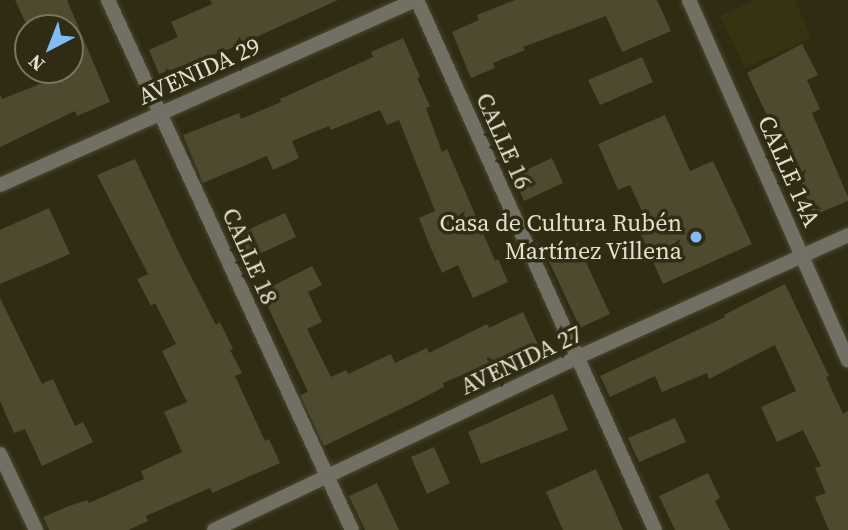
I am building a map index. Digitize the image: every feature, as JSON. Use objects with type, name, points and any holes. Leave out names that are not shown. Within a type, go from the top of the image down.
[{"type":"street","name":"CALLE 18","points":[[108,0],[352,530]]},
{"type":"street","name":"AVENIDA 29","points":[[0,186],[416,0]]},
{"type":"street","name":"CALLE 16","points":[[416,0],[655,530]]},
{"type":"street","name":"CALLE 14A","points":[[689,0],[848,360]]},
{"type":"street","name":"AVENIDA 27","points":[[214,530],[576,359],[848,235]]},
{"type":"street","points":[[0,454],[36,530]]},
{"type":"shaded area","points":[[754,0],[795,0],[811,38],[745,68],[720,16]]},
{"type":"building","points":[[15,0],[67,0],[73,14],[22,14]]},
{"type":"building","points":[[210,0],[338,0],[232,48],[159,74],[149,50],[178,37],[171,22],[212,4]]},
{"type":"building","points":[[515,0],[657,0],[671,31],[622,52],[606,16],[523,47],[525,50],[493,63],[495,68],[471,78],[452,32],[479,20],[477,15]]},
{"type":"building","points":[[403,38],[430,106],[426,108],[442,152],[447,149],[495,261],[498,259],[508,282],[473,298],[458,265],[442,273],[429,244],[419,218],[435,211],[399,120],[387,125],[380,110],[331,130],[329,126],[292,141],[299,158],[273,170],[267,156],[203,183],[183,135],[239,113],[241,119],[281,102],[280,99],[373,57],[371,52]]},
{"type":"building","points":[[84,40],[110,102],[77,116],[75,111],[0,147],[0,95],[2,99],[40,84],[84,84]]},
{"type":"building","points":[[802,44],[818,75],[807,80],[820,109],[812,113],[848,197],[848,201],[814,215],[777,129],[774,130],[747,73]]},
{"type":"building","points":[[642,57],[653,82],[600,105],[588,80]]},
{"type":"building","points":[[665,115],[690,171],[713,161],[752,244],[663,284],[639,230],[649,226],[630,185],[618,190],[598,144]]},
{"type":"building","points":[[552,158],[563,183],[524,201],[513,176]]},
{"type":"building","points":[[135,159],[216,325],[220,322],[233,349],[230,350],[242,373],[235,376],[265,441],[269,439],[280,463],[212,493],[210,488],[146,516],[148,521],[128,530],[49,530],[43,517],[87,500],[89,503],[144,479],[141,471],[182,452],[164,412],[187,402],[162,351],[176,344],[155,303],[151,306],[137,279],[148,274],[97,175]]},
{"type":"building","points":[[49,208],[70,254],[0,284],[0,230]]},
{"type":"building","points":[[285,213],[296,237],[244,261],[232,237]]},
{"type":"building","points":[[577,243],[610,314],[580,328],[547,257]]},
{"type":"building","points":[[312,266],[322,285],[308,292],[322,322],[307,329],[331,377],[346,370],[348,374],[391,354],[395,363],[427,348],[429,353],[487,324],[489,328],[523,312],[540,349],[521,357],[520,354],[485,370],[483,366],[443,383],[444,387],[324,446],[300,395],[308,392],[261,292]]},
{"type":"building","points":[[785,284],[829,376],[826,377],[843,414],[848,411],[848,530],[829,530],[815,497],[826,493],[815,468],[821,466],[803,430],[777,442],[761,407],[796,391],[775,345],[709,379],[707,373],[662,392],[655,376],[610,397],[600,376],[725,317],[724,315]]},
{"type":"building","points":[[0,298],[42,384],[53,379],[75,426],[83,422],[93,442],[42,466],[25,429],[14,433],[0,401]]},
{"type":"building","points":[[553,394],[568,430],[481,464],[468,432]]},
{"type":"building","points":[[675,418],[686,442],[639,462],[628,438]]},
{"type":"building","points":[[434,447],[450,483],[427,494],[411,457]]},
{"type":"building","points":[[596,469],[623,530],[563,530],[546,492]]},
{"type":"building","points":[[708,473],[720,498],[715,501],[730,530],[675,530],[659,496]]},
{"type":"building","points":[[377,483],[399,530],[365,530],[349,496]]},
{"type":"place","name":"Casa de Cultura Rubén Martínez Villena","points":[[696,237]]}]
